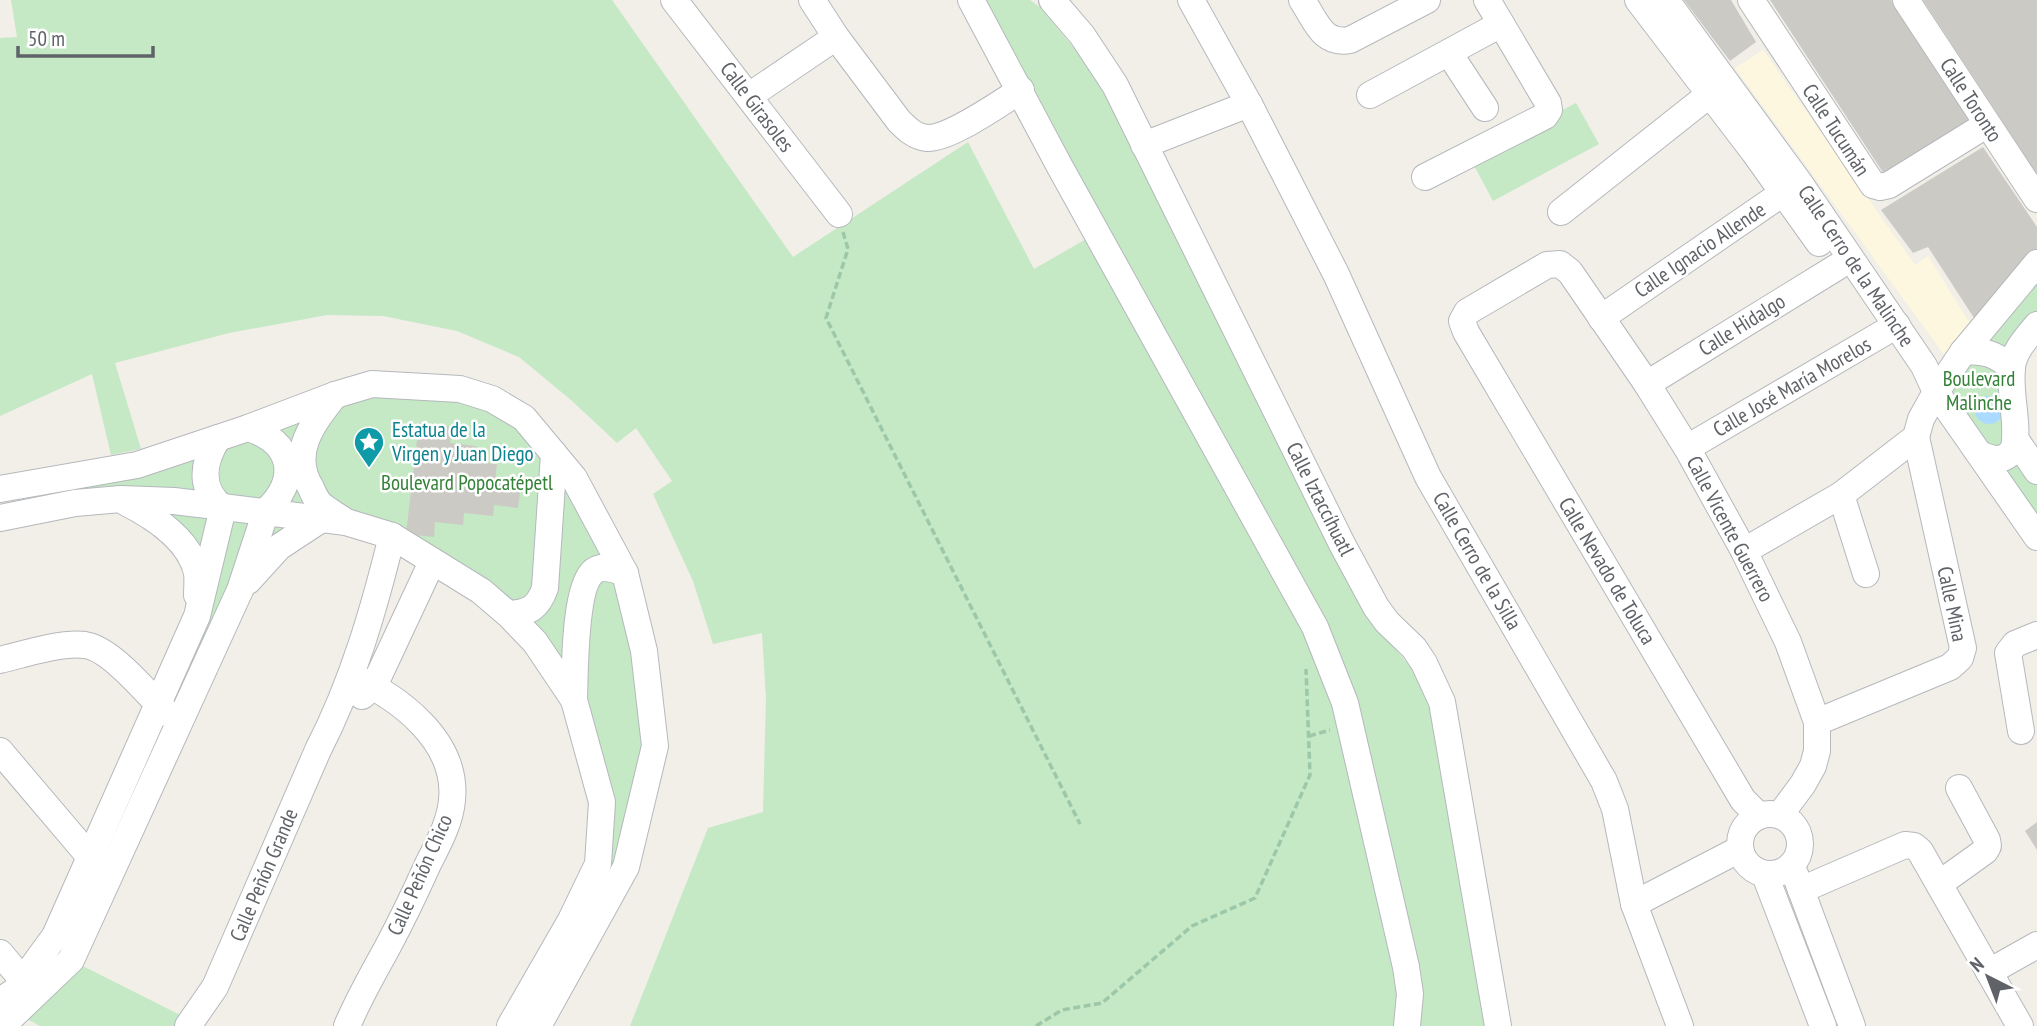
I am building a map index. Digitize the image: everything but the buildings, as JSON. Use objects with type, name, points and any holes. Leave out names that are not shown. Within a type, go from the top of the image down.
[{"type":"street","name":"Calle Girasoles","points":[[674,0],[839,214]]},
{"type":"street","points":[[812,0],[836,37],[910,132],[925,138],[940,136],[1021,90]]},
{"type":"street","points":[[971,0],[1315,627],[1345,703],[1406,967],[1410,994],[1407,1026]]},
{"type":"street","name":"Calle Iztaccíhuatl","points":[[1052,0],[1082,35],[1115,85],[1342,544],[1376,607],[1419,655],[1442,702],[1498,1026]]},
{"type":"street","name":"Calle Cerro de la Silla","points":[[1191,0],[1249,104],[1336,274],[1427,477],[1604,781],[1615,809],[1634,904],[1680,1026]]},
{"type":"street","points":[[1302,0],[1328,38],[1337,42],[1350,40],[1425,1]]},
{"type":"street","name":"Calle Cerro de la Malinche","points":[[1638,0],[1710,94],[1792,189],[1836,267],[1924,366],[1936,391],[2037,537]]},
{"type":"street","name":"Calle Cerro de la Malinche","points":[[1666,0],[1792,189],[1890,329],[1914,374]]},
{"type":"street","name":"Calle Tucumán","points":[[1751,0],[1873,185],[1889,185],[1986,125]]},
{"type":"street","name":"Calle Toronto","points":[[1906,0],[2037,199]]},
{"type":"street","points":[[1370,95],[1449,53],[1494,7],[1548,103],[1549,110],[1545,116],[1425,177]]},
{"type":"street","points":[[749,96],[836,37]]},
{"type":"street","points":[[1449,53],[1485,108]]},
{"type":"street","points":[[1561,212],[1710,94]]},
{"type":"street","points":[[1144,145],[1249,104]]},
{"type":"street","name":"Calle Ignacio Allende","points":[[1601,317],[1792,189]]},
{"type":"street","points":[[1744,551],[1841,495],[1916,437],[1936,391],[1963,352],[2037,263]]},
{"type":"street","name":"Calle Vicente Guerrero","points":[[1462,321],[1466,312],[1547,265],[1560,264],[1570,272],[1647,384],[1687,448],[1744,551],[1788,642],[1817,722],[1817,751],[1813,766],[1803,784],[1770,815]]},
{"type":"street","name":"Calle Hidalgo","points":[[1647,384],[1836,267]]},
{"type":"street","name":"Calle Nevado de Toluca","points":[[1462,321],[1735,788],[1743,800],[1770,815]]},
{"type":"street","points":[[2012,368],[2023,342],[2037,324]]},
{"type":"street","name":"Calle José María Morelos","points":[[1687,448],[1890,329]]},
{"type":"street","points":[[1963,352],[1985,351],[1994,354],[2012,368],[2026,409],[2010,454],[2004,459],[1996,460],[1982,455]]},
{"type":"street","points":[[0,489],[137,466],[372,384],[460,389],[492,399],[523,418],[574,478],[625,573],[644,651],[655,746],[626,867],[538,1026]]},
{"type":"street","points":[[335,395],[307,434],[302,448],[302,463],[304,478],[319,503],[346,522]]},
{"type":"street","points":[[0,1002],[71,960],[240,590],[266,511],[275,502],[285,484],[287,464],[280,447],[273,439],[265,433],[248,428]]},
{"type":"street","name":"Calle Mina","points":[[1817,722],[1950,667],[1960,659],[1963,648],[1916,437]]},
{"type":"street","points":[[218,438],[207,459],[205,479],[207,490],[223,508]]},
{"type":"street","points":[[2016,440],[2037,471]]},
{"type":"street","points":[[508,614],[525,613],[533,609],[545,588],[554,454]]},
{"type":"street","points":[[1841,495],[1866,574]]},
{"type":"street","points":[[121,499],[150,514],[180,543],[190,557],[197,573],[197,616]]},
{"type":"street","points":[[0,518],[75,503],[121,499],[174,501],[346,522],[391,536],[481,591],[508,614],[535,642],[574,700]]},
{"type":"street","points":[[2,1026],[29,987],[55,936],[197,616],[223,508]]},
{"type":"street","points":[[240,590],[279,547],[320,520]]},
{"type":"street","points":[[363,681],[377,593],[391,536]]},
{"type":"street","name":"Calle Peñón Grande","points":[[188,1026],[215,987],[318,750],[334,720],[363,681],[432,562]]},
{"type":"street","points":[[510,1026],[571,920],[598,864],[602,802],[574,700],[578,617],[586,580],[595,569],[607,567],[625,573]]},
{"type":"street","points":[[2021,731],[2008,653],[2015,644],[2037,635]]},
{"type":"street","points":[[0,660],[71,645],[87,645],[103,653],[178,724]]},
{"type":"street","name":"Calle Peñón Chico","points":[[347,1026],[446,826],[452,800],[451,775],[443,752],[431,734],[414,716],[363,681]]},
{"type":"street","points":[[0,751],[90,857]]},
{"type":"street","points":[[1939,884],[1985,851],[1988,846],[1959,788]]},
{"type":"street","points":[[1770,815],[1796,828],[1801,847],[1792,866],[1784,871],[1765,874],[1749,866],[1740,849],[1744,829],[1750,821],[1770,815]]},
{"type":"street","points":[[1801,890],[1905,845],[1914,846],[1920,851],[2020,1026]]},
{"type":"street","points":[[1634,904],[1740,849]]},
{"type":"street","points":[[1792,866],[1852,1026]]},
{"type":"street","points":[[1765,874],[1823,1026]]},
{"type":"street","points":[[1989,972],[2037,945]]},
{"type":"street","points":[[0,953],[29,987]]},
{"type":"path","points":[[839,214],[848,249],[826,318],[1080,824]]},
{"type":"path","points":[[1036,1026],[1062,1010],[1102,1003],[1192,926],[1255,898],[1310,775],[1306,661]]},
{"type":"shaded area","points":[[1763,50],[1915,265],[1928,256],[1973,328],[1948,360],[1735,68]]},
{"type":"green space","points":[[11,0],[612,0],[793,257],[968,142],[1034,269],[1102,230],[981,0],[1030,0],[1041,8],[1087,64],[1128,134],[1371,619],[1425,685],[1486,1026],[630,1026],[708,828],[763,812],[766,698],[762,633],[713,644],[693,581],[653,494],[672,481],[636,428],[617,443],[519,357],[457,331],[383,316],[327,315],[229,333],[115,363],[141,449],[111,455],[92,374],[0,416],[0,38],[17,37]]},
{"type":"green space","points":[[1576,103],[1599,144],[1493,201],[1470,158]]},
{"type":"green space","name":"Boulevard Malinche","points":[[2037,263],[2037,325],[2012,368],[2037,471],[2037,537],[1936,392]]},
{"type":"green space","name":"Boulevard Popocatépetl","points":[[458,388],[523,419],[625,573],[655,746],[598,911],[598,864],[574,700],[485,586],[342,522],[267,556],[178,721],[161,699],[197,573],[151,514],[56,494],[115,470],[336,396]]},
{"type":"green space","points":[[71,960],[200,1026],[40,1026],[16,1013]]},
{"type":"water","points":[[1989,396],[1999,400],[2003,410],[1999,420],[1989,424],[1979,420],[1975,410],[1979,400]]},
{"type":"place","name":"Estatua de la Virgen y Juan Diego","points":[[369,469]]}]
